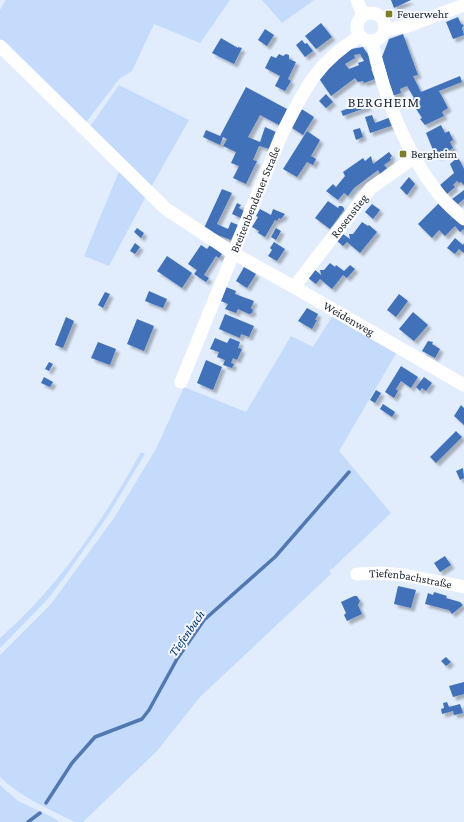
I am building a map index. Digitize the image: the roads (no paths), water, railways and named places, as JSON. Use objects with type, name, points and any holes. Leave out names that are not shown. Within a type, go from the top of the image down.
[{"type":"street","points":[[357,0],[363,15]]},
{"type":"street","points":[[385,30],[408,26],[464,6]]},
{"type":"street","points":[[373,48],[385,30],[384,21],[377,14],[368,13],[363,15],[358,21],[356,25],[357,33],[373,48],[393,113],[425,175],[438,194],[464,219]]},
{"type":"street","name":"Breitenbendener Straße","points":[[181,382],[281,136],[305,89],[317,72],[333,54],[360,36]]},
{"type":"street","name":"Weidenweg","points":[[0,46],[166,209],[233,253],[294,286],[464,385]]},
{"type":"street","name":"Rosenstieg","points":[[294,286],[371,188],[415,157]]},
{"type":"street","name":"Tiefenbachstraße","points":[[357,574],[380,573],[404,575],[464,588]]},
{"type":"waterway","name":"Tiefenbach","points":[[46,803],[72,763],[95,737],[142,719],[149,710],[177,659],[204,620],[275,557],[349,472]]},
{"type":"waterway","name":"Tiefenbach","points":[[28,822],[40,813]]},
{"type":"place","name":"Feuerwehr","points":[[389,14]]},
{"type":"place","name":"Bergheim","points":[[403,154]]},
{"type":"district","name":"BERGHEIM","points":[[384,102]]}]
